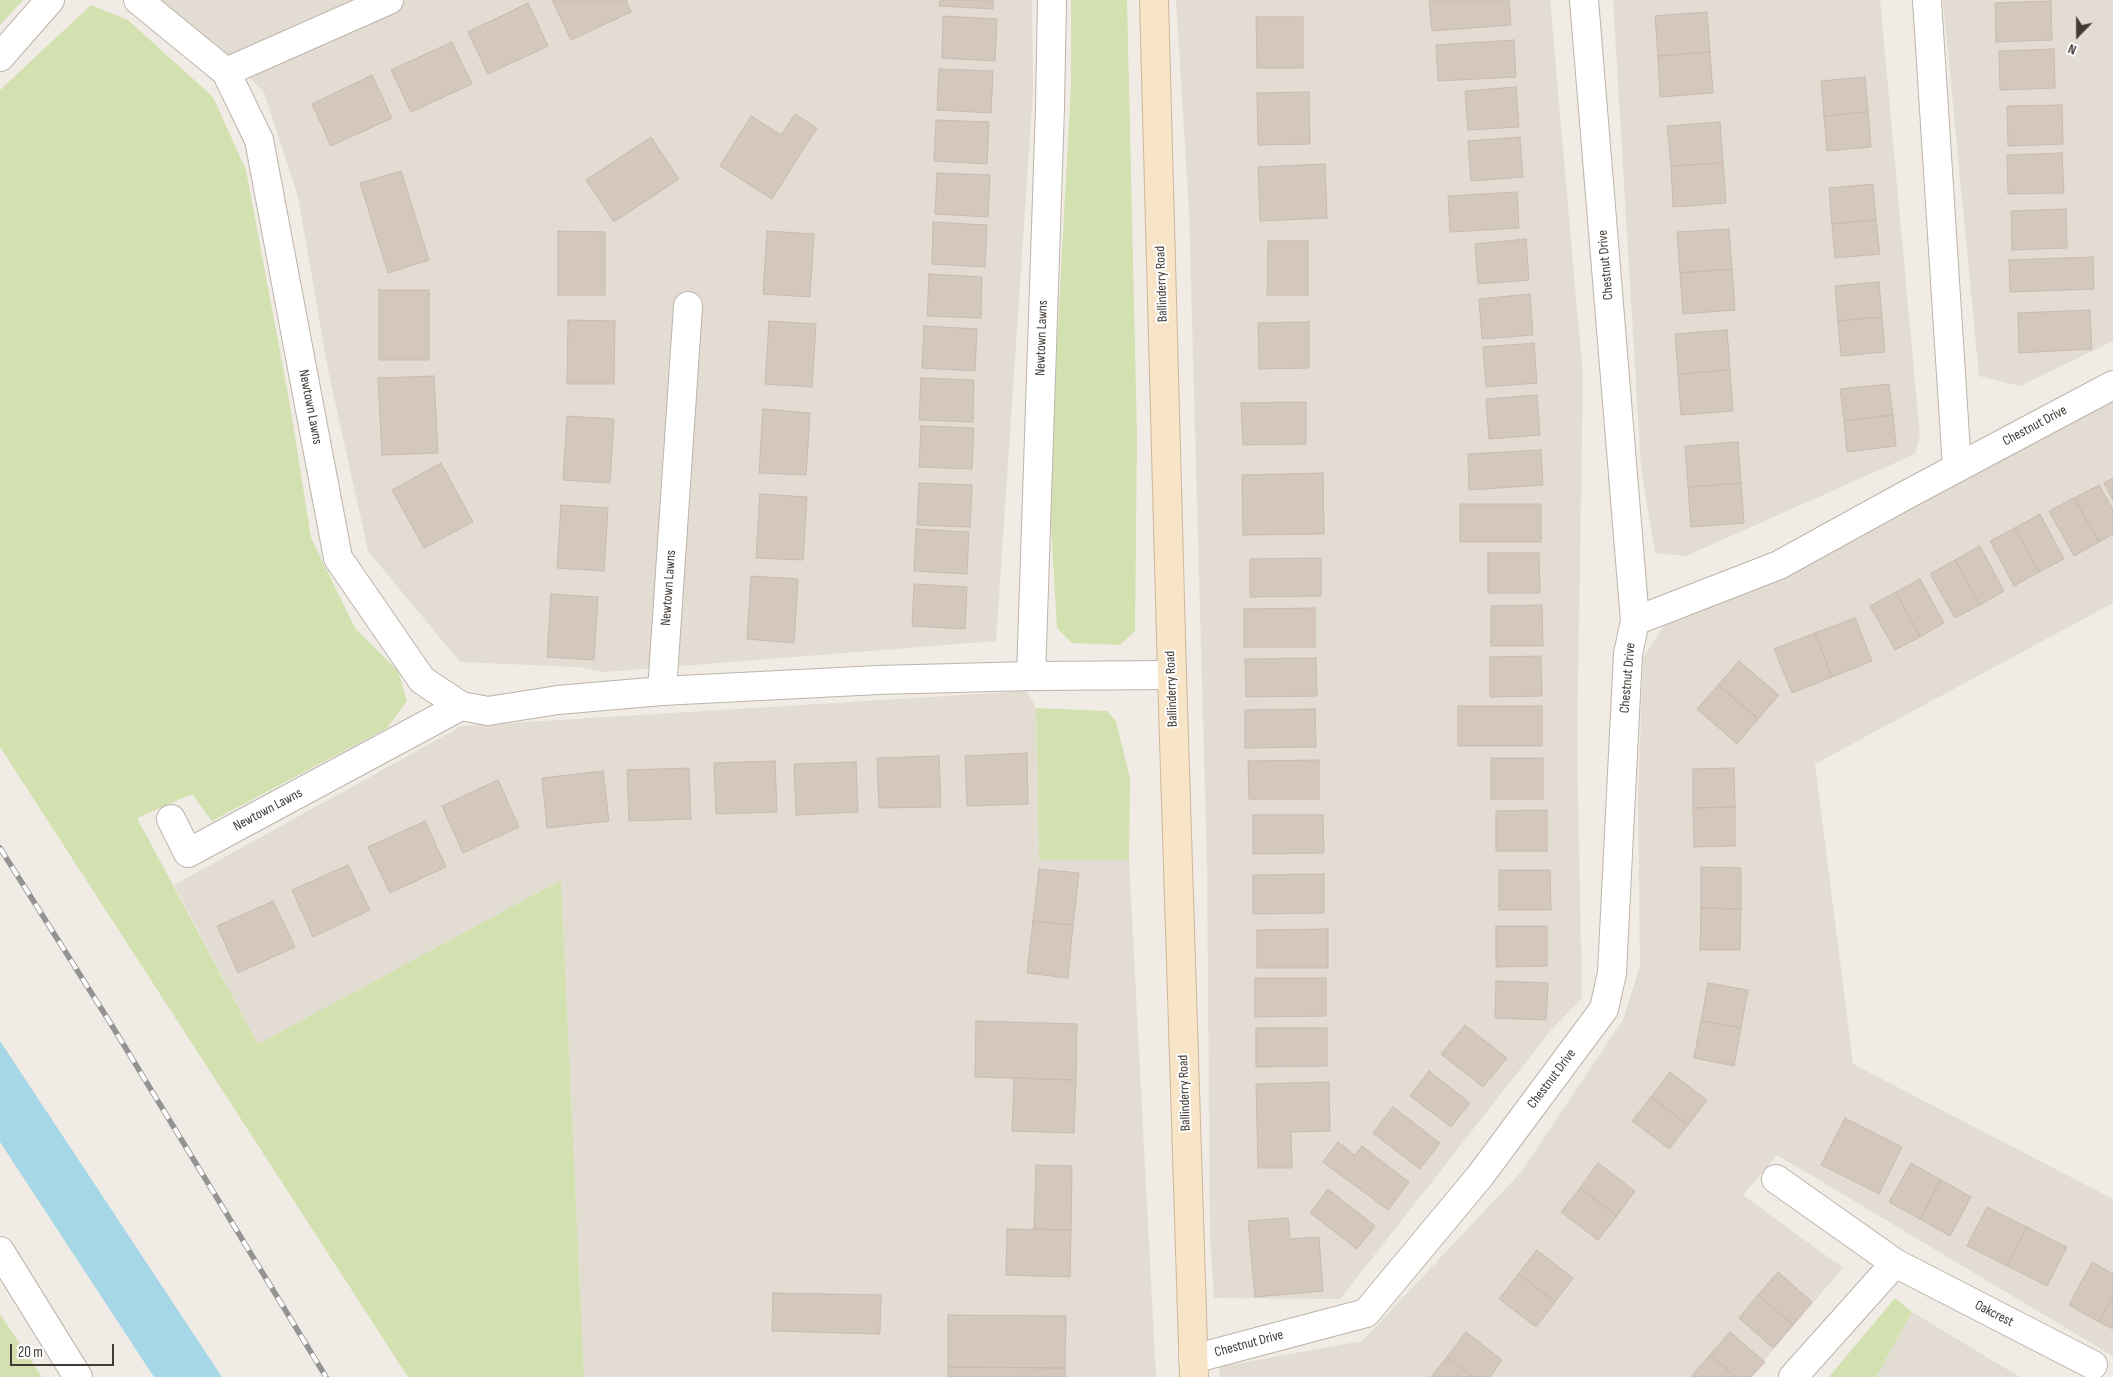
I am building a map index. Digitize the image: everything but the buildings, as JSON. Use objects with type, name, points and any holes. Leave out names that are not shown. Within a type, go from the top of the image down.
[{"type":"street","points":[[0,57],[50,0]]},
{"type":"street","name":"Newtown Lawns","points":[[138,0],[226,72],[259,140],[338,558],[422,680],[461,706],[488,711],[558,700],[662,691],[878,680],[1172,675]]},
{"type":"street","points":[[226,72],[389,0]]},
{"type":"street","name":"Newtown Lawns","points":[[1031,676],[1052,0]]},
{"type":"street","name":"Ballinderry Road","points":[[1154,0],[1172,675],[1194,1368]]},
{"type":"street","name":"Chestnut Drive","points":[[1194,1368],[1366,1313],[1480,1176],[1604,1009],[1612,973],[1628,654],[1635,620],[1584,0]]},
{"type":"street","points":[[1927,0],[1957,468]]},
{"type":"street","name":"Newtown Lawns","points":[[662,691],[688,306]]},
{"type":"street","name":"Chestnut Drive","points":[[1635,620],[1779,565],[2113,385]]},
{"type":"street","name":"Newtown Lawns","points":[[171,820],[188,853],[461,706]]},
{"type":"street","name":"Oakcrest","points":[[1776,1179],[1896,1262],[2093,1365]]},
{"type":"street","points":[[0,1251],[78,1377]]},
{"type":"street","points":[[1793,1377],[1896,1262]]},
{"type":"shaded area","points":[[155,0],[1032,0],[1033,91],[996,641],[605,672],[577,667],[460,662],[368,551],[329,375],[298,197],[264,92],[216,44]]},
{"type":"shaded area","points":[[1176,0],[1550,0],[1583,377],[1577,743],[1582,998],[1551,1030],[1340,1299],[1214,1298],[1210,1237],[1207,866],[1189,211]]},
{"type":"shaded area","points":[[1613,0],[1880,0],[1920,436],[1915,454],[1686,556],[1655,553],[1641,468]]},
{"type":"shaded area","points":[[1943,0],[2113,0],[2113,341],[2020,386],[1979,376]]},
{"type":"shaded area","points":[[2113,396],[2113,603],[1815,764],[1853,1064],[2113,1199],[2113,1356],[1777,1155],[1743,1195],[1843,1268],[1750,1377],[1220,1377],[1219,1367],[1362,1341],[1522,1171],[1623,1020],[1640,966],[1638,800],[1643,658],[1666,623]]},
{"type":"shaded area","points":[[1027,691],[1036,708],[1039,860],[1129,860],[1156,1377],[584,1377],[561,880],[258,1044],[174,885],[462,726]]},
{"type":"shaded area","points":[[1912,1312],[2020,1377],[1876,1377]]},
{"type":"green space","points":[[0,0],[23,0],[0,25]]},
{"type":"green space","points":[[1071,0],[1127,0],[1137,436],[1135,631],[1120,645],[1072,643],[1057,628],[1049,492],[1071,85]]},
{"type":"green space","points":[[91,5],[128,20],[213,97],[246,170],[290,405],[311,538],[355,628],[398,671],[407,701],[387,728],[212,821],[192,794],[137,818],[258,1044],[561,880],[584,1377],[408,1377],[0,747],[0,90]]},
{"type":"green space","points":[[1036,708],[1107,711],[1116,721],[1130,778],[1129,860],[1039,860]]},
{"type":"green space","points":[[1895,1298],[1912,1312],[1876,1377],[1829,1377]]},
{"type":"green space","points":[[0,1314],[42,1377],[0,1377]]},
{"type":"water","points":[[0,1041],[222,1377],[154,1377],[0,1142]]},
{"type":"railway","points":[[0,848],[111,1024],[326,1377]]}]
